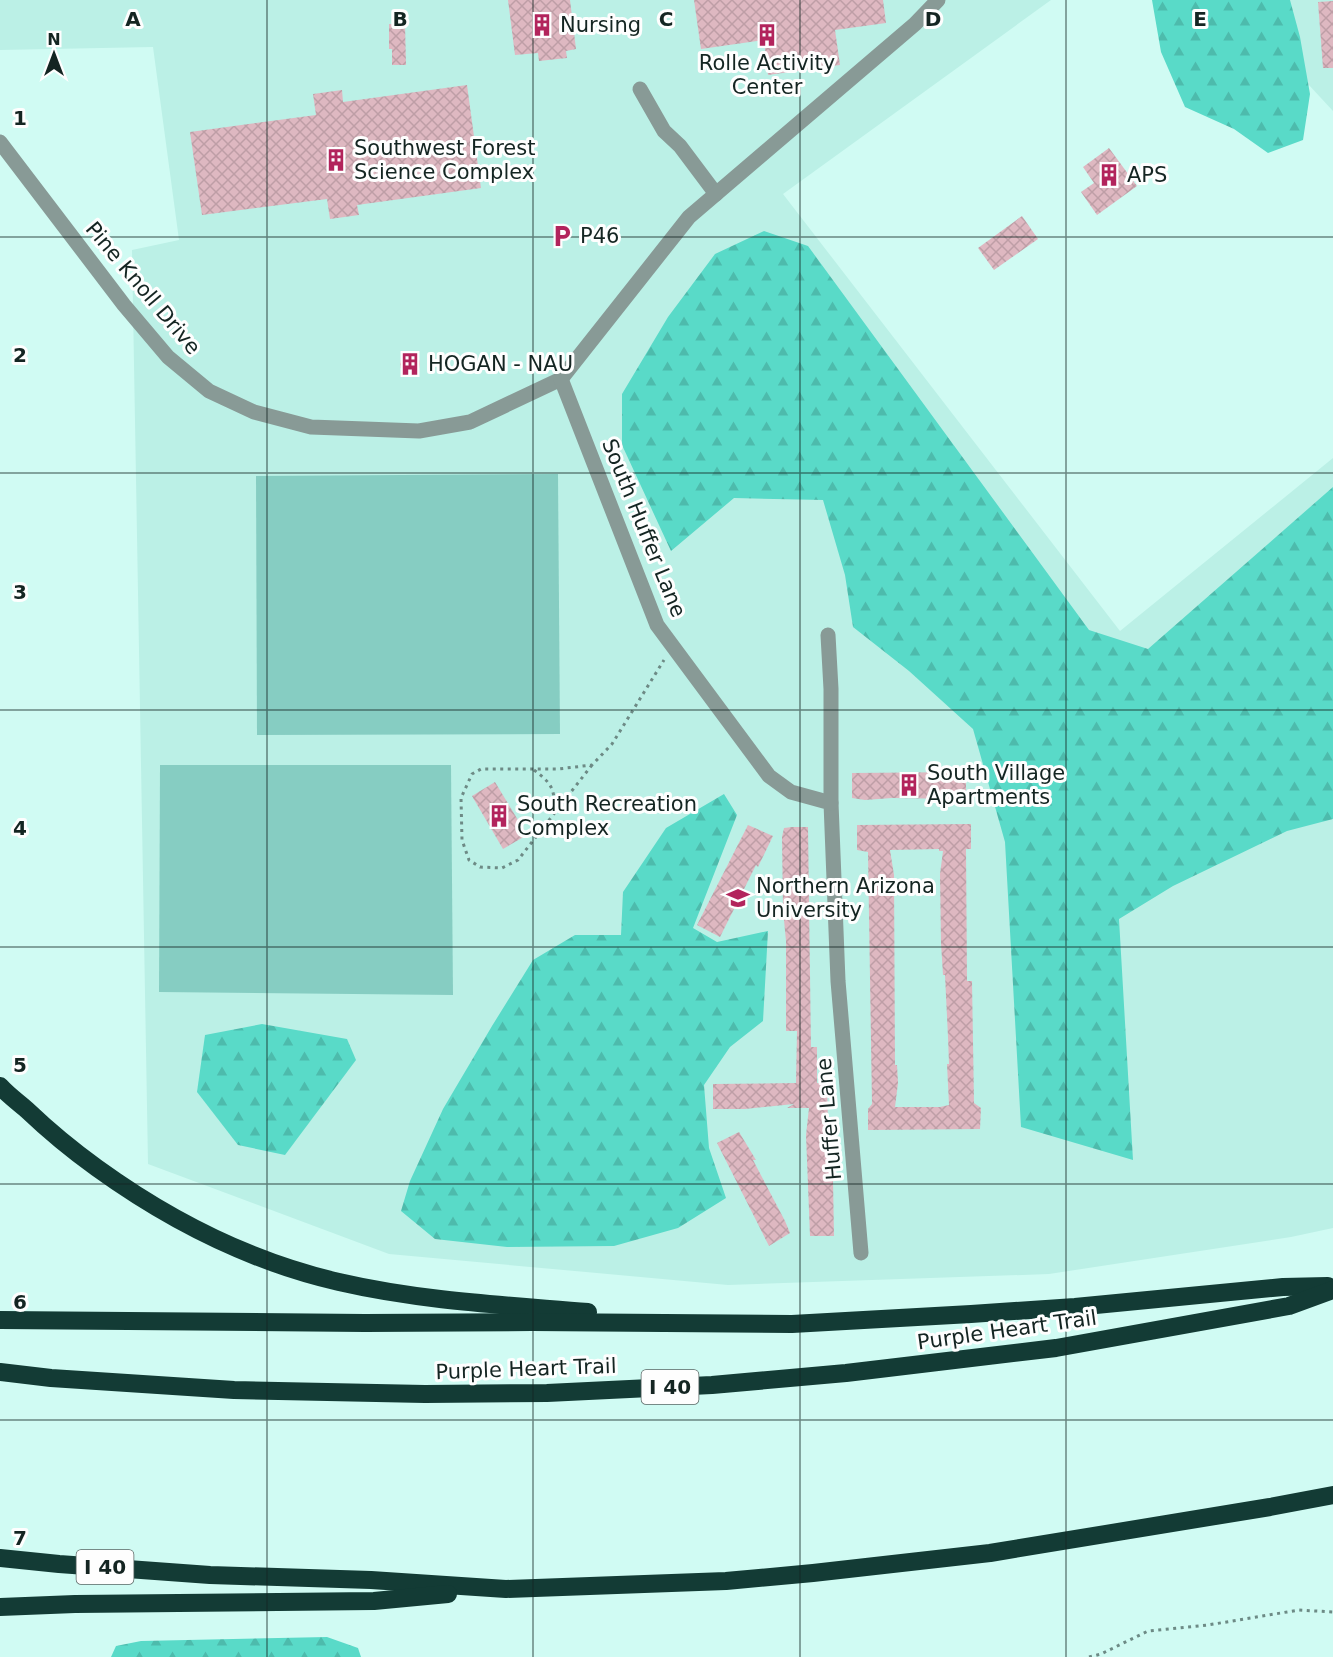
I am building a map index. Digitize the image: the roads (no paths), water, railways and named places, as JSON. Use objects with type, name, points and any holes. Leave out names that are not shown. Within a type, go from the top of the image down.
[{"type":"highway","points":[[0,1086],[75,1152],[149,1203],[246,1252],[337,1282],[384,1291],[458,1301],[609,1314],[670,1323]]},
{"type":"highway","points":[[0,1320],[792,1324],[1075,1306],[1283,1287],[1333,1288]]},
{"type":"highway","name":"Purple Heart Trail","points":[[0,1372],[51,1378],[210,1388],[424,1394],[547,1393],[712,1384],[846,1373],[1056,1348],[1289,1306],[1333,1288]]},
{"type":"highway","name":"I 40","points":[[0,1557],[59,1564],[210,1575],[371,1580],[506,1589],[726,1581],[990,1553],[1333,1495]]},
{"type":"highway","points":[[0,1607],[374,1601],[506,1589]]},
{"type":"street","points":[[561,379],[689,217],[915,24],[938,0]]},
{"type":"street","points":[[640,89],[664,131],[680,146],[716,194]]},
{"type":"street","name":"Pine Knoll Drive","points":[[0,142],[124,305],[168,357],[209,391],[254,412],[311,427],[419,431],[470,422],[561,379]]},
{"type":"street","name":"South Huffer Lane","points":[[561,379],[657,625],[769,776],[791,792],[831,803]]},
{"type":"street","points":[[828,635],[831,690],[831,803]]},
{"type":"street","name":"Huffer Lane","points":[[831,803],[838,981],[861,1253]]},
{"type":"place","name":"Nursing","points":[[542,25]]},
{"type":"place","name":"Rolle Activity Center","points":[[767,35]]},
{"type":"place","name":"Southwest Forest Science Complex","points":[[336,160]]},
{"type":"place","name":"APS","points":[[1109,175]]},
{"type":"place","name":"P46","points":[[562,236]]},
{"type":"place","name":"HOGAN - NAU","points":[[410,364]]},
{"type":"place","name":"South Village Apartments","points":[[909,785]]},
{"type":"place","name":"South Recreation Complex","points":[[499,816]]},
{"type":"place","name":"Northern Arizona University","points":[[738,898]]}]
